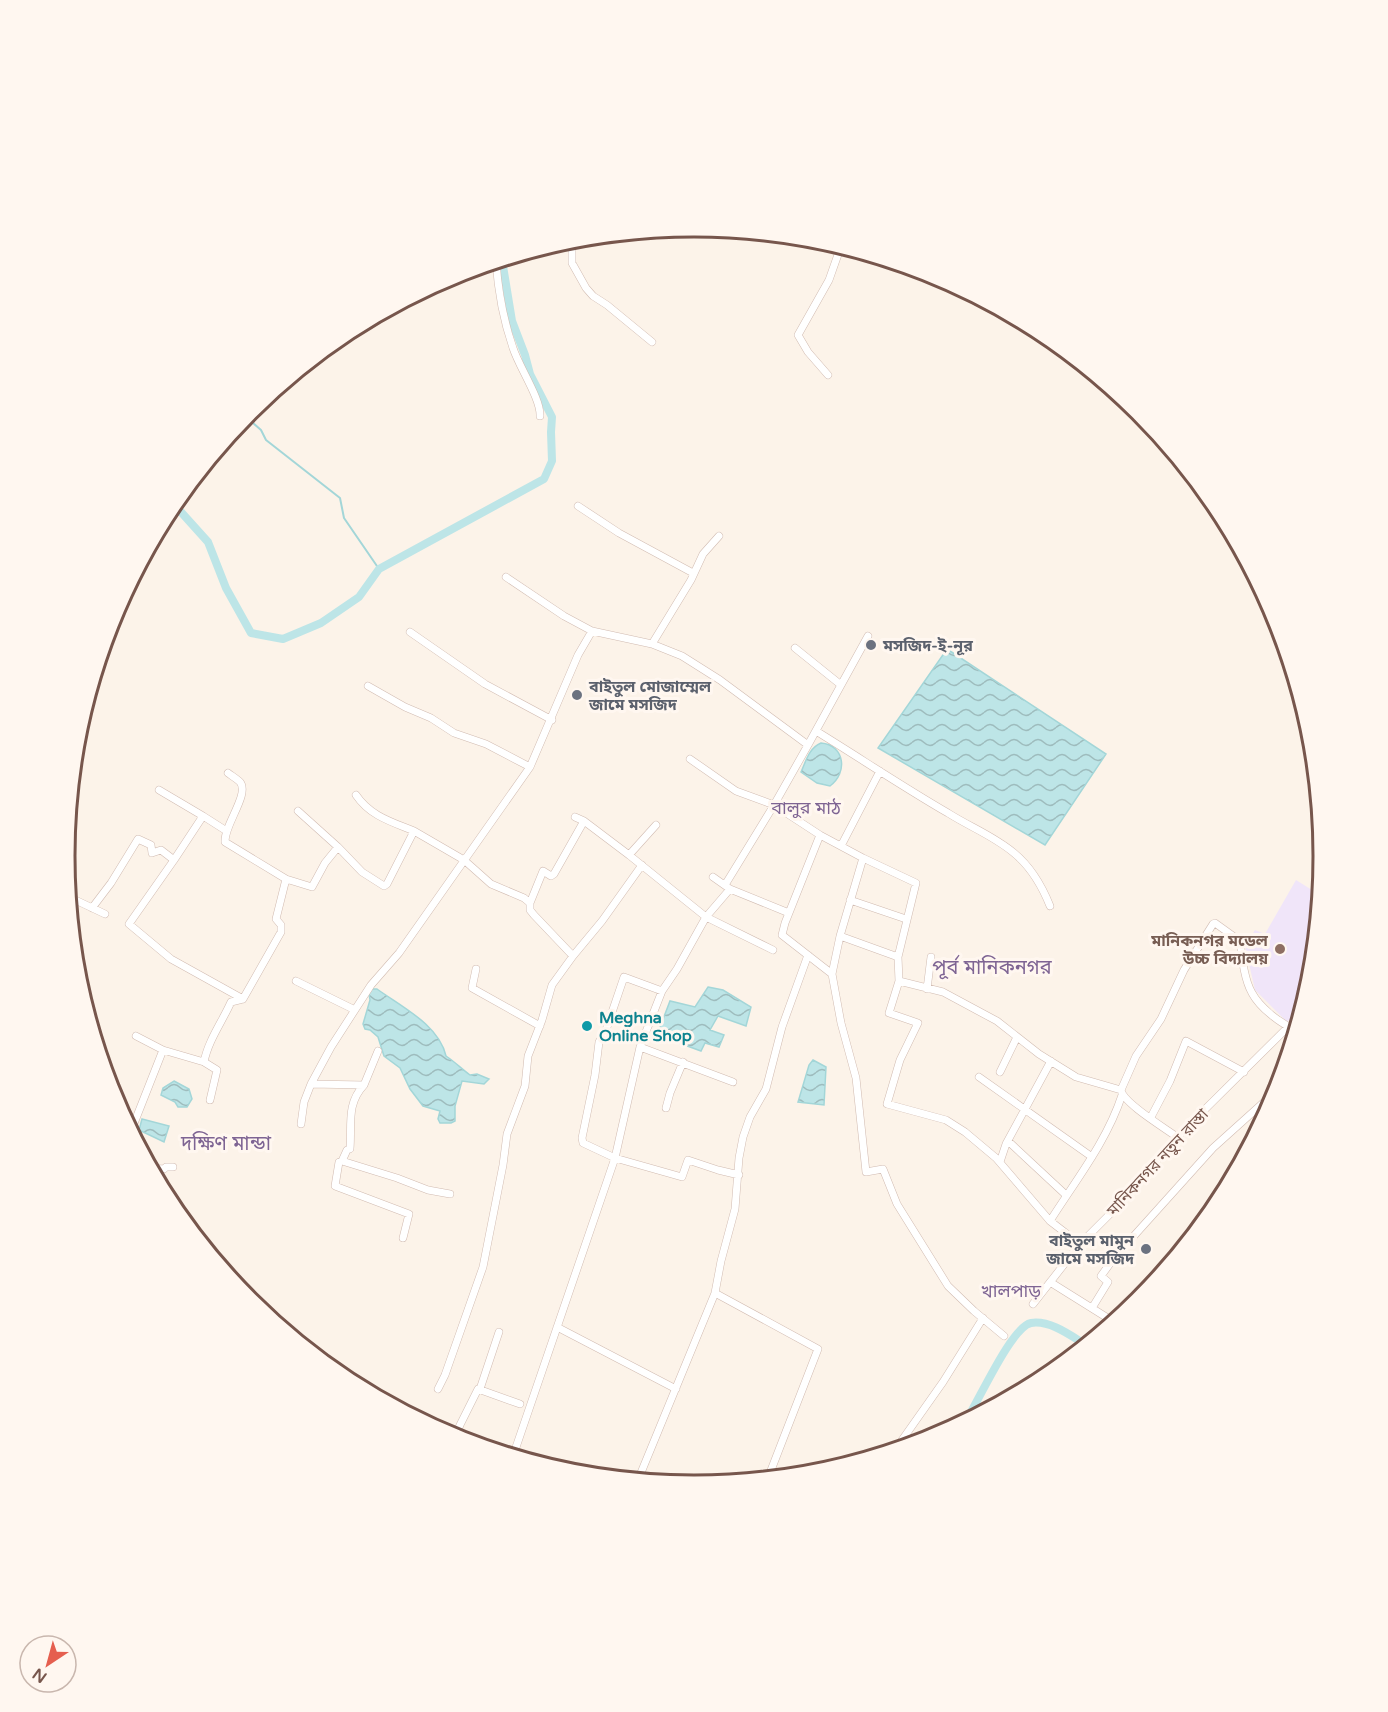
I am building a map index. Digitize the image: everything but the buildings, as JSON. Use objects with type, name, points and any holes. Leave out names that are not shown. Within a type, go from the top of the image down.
[{"type":"street","points":[[572,249],[572,263],[586,288],[652,342]]},
{"type":"street","points":[[828,375],[807,352],[798,335],[830,280],[838,254]]},
{"type":"street","points":[[497,270],[498,291],[506,325],[521,370],[538,401],[540,416]]},
{"type":"street","points":[[578,506],[619,533],[693,573]]},
{"type":"street","points":[[652,644],[704,554],[719,536]]},
{"type":"street","points":[[506,577],[564,616],[591,631],[652,644],[682,656],[720,680],[808,746]]},
{"type":"street","points":[[301,1124],[304,1102],[311,1084],[371,985],[399,954],[530,767],[578,655],[591,631]]},
{"type":"street","points":[[410,632],[486,684],[552,720]]},
{"type":"street","points":[[516,1448],[615,1158],[640,1047],[662,991],[677,969],[706,916],[727,887],[868,636]]},
{"type":"street","points":[[795,648],[841,685]]},
{"type":"street","points":[[368,686],[405,707],[431,718],[454,733],[486,744],[530,767]]},
{"type":"street","points":[[816,731],[949,814],[997,840],[1016,854],[1043,888],[1050,906]]},
{"type":"street","points":[[690,759],[735,791],[774,805],[820,835],[916,884],[898,957],[899,981],[889,1013],[918,1023],[900,1060],[887,1104],[946,1120],[965,1132],[1000,1162],[1050,1221],[1080,1244]]},
{"type":"street","points":[[841,846],[880,771]]},
{"type":"street","points":[[228,773],[240,782],[243,792],[225,830],[224,838],[227,844],[286,879],[313,887],[338,847]]},
{"type":"street","points":[[159,790],[225,830]]},
{"type":"street","points":[[356,795],[363,805],[382,818],[414,831],[464,860],[491,884],[524,898],[530,903]]},
{"type":"street","points":[[298,811],[362,872],[384,886],[414,831]]},
{"type":"street","points":[[203,816],[129,924],[171,959],[243,999]]},
{"type":"street","points":[[575,817],[584,821],[629,855],[706,916],[773,950]]},
{"type":"street","points":[[573,956],[534,915],[530,910],[530,903],[543,871],[551,876],[554,874],[584,821]]},
{"type":"street","points":[[629,855],[656,825]]},
{"type":"street","points":[[820,835],[782,935],[832,974]]},
{"type":"street","points":[[92,908],[111,883],[138,839],[151,845],[152,853],[161,850],[174,860]]},
{"type":"street","points":[[863,858],[840,936],[832,974],[841,1023],[856,1078],[866,1172],[883,1169],[897,1204],[948,1286],[1004,1336]]},
{"type":"street","points":[[438,1389],[483,1267],[507,1134],[525,1086],[528,1056],[552,985],[642,865]]},
{"type":"street","points":[[713,877],[727,887],[789,913]]},
{"type":"street","points":[[204,1062],[212,1037],[231,1002],[243,999],[281,932],[281,925],[276,919],[286,879]]},
{"type":"street","points":[[850,900],[906,920]]},
{"type":"street","points":[[76,901],[105,914]]},
{"type":"street","points":[[1050,1221],[1092,1156],[1117,1108],[1136,1056],[1161,1019],[1184,970],[1212,924],[1215,923],[1240,941],[1251,992],[1260,1003],[1289,1026]]},
{"type":"street","points":[[840,936],[898,957]]},
{"type":"street","points":[[641,1473],[715,1293],[735,1209],[743,1137],[750,1117],[766,1089],[782,1028],[808,955]]},
{"type":"street","points":[[927,989],[932,957]]},
{"type":"street","points":[[476,969],[472,988],[540,1026]]},
{"type":"street","points":[[662,991],[624,977],[606,1030],[599,1042],[583,1143],[615,1158],[682,1177],[688,1160],[739,1175]]},
{"type":"street","points":[[296,981],[355,1010]]},
{"type":"street","points":[[899,981],[943,992],[977,1009],[1076,1077],[1121,1093],[1134,1107],[1177,1137]]},
{"type":"street","name":"মানিকনগর নতুন রাস্তা","points":[[1033,1304],[1080,1244],[1113,1211],[1177,1137],[1286,1034]]},
{"type":"street","points":[[136,1036],[163,1050],[204,1062],[218,1070],[210,1100]]},
{"type":"street","points":[[1000,1072],[1017,1037]]},
{"type":"street","points":[[1151,1118],[1170,1081],[1186,1041],[1244,1072]]},
{"type":"street","points":[[640,1047],[734,1082]]},
{"type":"street","points":[[135,1121],[163,1050]]},
{"type":"street","points":[[378,1050],[364,1085],[357,1094],[351,1109],[350,1149],[346,1150],[342,1161],[339,1162],[335,1186],[409,1214],[403,1238]]},
{"type":"street","points":[[1000,1162],[1008,1141],[1051,1061]]},
{"type":"street","points":[[666,1107],[683,1062]]},
{"type":"street","points":[[979,1077],[1092,1156]]},
{"type":"street","points":[[311,1084],[364,1085]]},
{"type":"street","points":[[1092,1308],[1108,1282],[1101,1276],[1114,1258],[1214,1148],[1260,1106]]},
{"type":"street","points":[[1008,1141],[1066,1195]]},
{"type":"street","points":[[342,1161],[428,1190],[450,1194]]},
{"type":"street","points":[[159,1168],[173,1167]]},
{"type":"street","points":[[1050,1282],[1106,1317]]},
{"type":"street","points":[[715,1293],[818,1350],[771,1470]]},
{"type":"street","points":[[903,1438],[943,1382],[983,1318]]},
{"type":"street","points":[[557,1327],[676,1389]]},
{"type":"street","points":[[459,1429],[480,1389],[499,1332]]},
{"type":"street","points":[[480,1389],[520,1404]]},
{"type":"shaded area","name":"মানিকনগর মডেল উচ্চ বিদ্যালয়","points":[[1296,880],[1312,890],[1308,937],[1301,977],[1291,1019],[1287,1022],[1255,990],[1245,946],[1255,930],[1265,934]]},
{"type":"water","points":[[947,649],[1106,754],[1045,845],[878,748]]},
{"type":"water","points":[[821,743],[835,749],[841,760],[840,774],[830,786],[817,783],[801,772],[811,751]]},
{"type":"water","points":[[708,987],[723,990],[751,1007],[746,1026],[718,1016],[710,1030],[724,1035],[719,1047],[705,1043],[701,1051],[657,1035],[670,1001],[695,1007]]},
{"type":"water","points":[[371,989],[377,989],[428,1026],[442,1045],[446,1056],[470,1075],[477,1074],[489,1079],[484,1084],[462,1081],[455,1106],[455,1121],[440,1123],[438,1119],[440,1111],[423,1106],[410,1089],[400,1068],[384,1056],[378,1037],[365,1029],[363,1024]]},
{"type":"water","points":[[813,1060],[826,1067],[824,1105],[798,1102],[809,1065]]},
{"type":"water","points":[[174,1081],[189,1089],[192,1099],[187,1107],[178,1107],[175,1102],[161,1095],[163,1088]]},
{"type":"water","points":[[142,1119],[169,1126],[164,1142],[139,1130]]},
{"type":"waterway","points":[[179,512],[208,542],[226,588],[251,633],[283,639],[321,623],[359,597],[379,569],[544,479],[552,461],[552,417],[530,374],[512,321],[503,267]]},
{"type":"waterway","points":[[252,422],[261,430],[266,440],[340,498],[344,518],[379,569]]},
{"type":"waterway","points":[[972,1409],[1005,1351],[1023,1328],[1031,1323],[1045,1324],[1060,1329],[1079,1341]]},
{"type":"place","name":"মসজিদ-ই-নূর","points":[[871,645]]},
{"type":"place","name":"বাইতুল মোজাম্মেল জামে মসজিদ","points":[[577,695]]},
{"type":"place","name":"মানিকনগর মডেল উচ্চ বিদ্যালয়","points":[[1280,949]]},
{"type":"place","name":"Meghna Online Shop","points":[[587,1026]]},
{"type":"place","name":"বাইতুল মামুন জামে মসজিদ","points":[[1146,1249]]},
{"type":"district","name":"বালুর মাঠ","points":[[806,808]]},
{"type":"district","name":"পূর্ব মানিকনগর","points":[[992,967]]},
{"type":"district","name":"দক্ষিণ মান্ডা","points":[[226,1143]]},
{"type":"district","name":"খালপাড়","points":[[1011,1291]]}]
